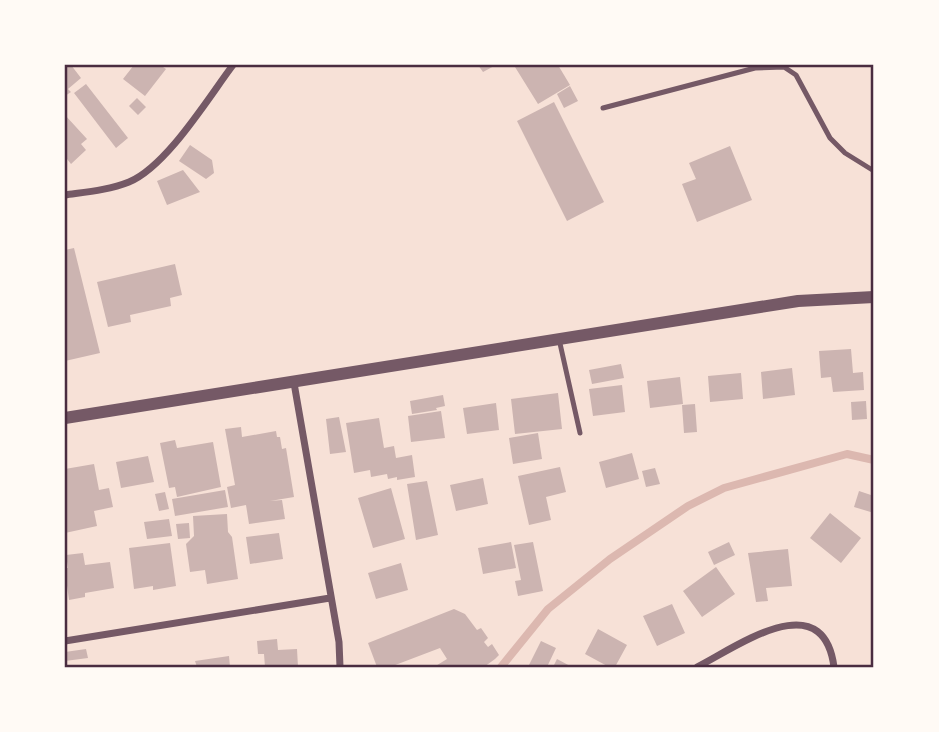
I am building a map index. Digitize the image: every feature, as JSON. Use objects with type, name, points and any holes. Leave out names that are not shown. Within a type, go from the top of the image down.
[{"type":"street","points":[[65,195],[130,182],[146,171],[167,153],[233,65]]},
{"type":"street","points":[[65,418],[798,300],[874,297]]},
{"type":"street","points":[[294,383],[339,642],[341,667]]},
{"type":"street","points":[[65,641],[330,598]]},
{"type":"street","points":[[697,667],[773,628],[806,625],[819,631],[827,640],[834,667]]},
{"type":"lane","points":[[603,108],[755,68],[784,66],[796,75],[830,138],[845,153],[874,172]]},
{"type":"lane","points":[[559,339],[580,432]]},
{"type":"building","points":[[65,65],[71,65],[81,78],[68,89],[71,92],[65,96]]},
{"type":"building","points":[[134,65],[160,65],[166,69],[145,96],[123,79]]},
{"type":"building","points":[[478,65],[496,65],[483,72]]},
{"type":"building","points":[[558,65],[570,85],[538,104],[515,67]]},
{"type":"building","points":[[86,84],[128,138],[116,148],[74,93]]},
{"type":"building","points":[[570,86],[578,101],[564,108],[557,94]]},
{"type":"building","points":[[137,98],[146,107],[138,115],[129,106]]},
{"type":"building","points":[[554,102],[604,202],[567,221],[517,121]]},
{"type":"building","points":[[65,115],[87,139],[81,144],[86,150],[71,164],[67,159],[65,161]]},
{"type":"building","points":[[190,145],[212,160],[214,173],[206,179],[179,161]]},
{"type":"building","points":[[730,146],[752,200],[697,222],[682,184],[696,179],[689,163]]},
{"type":"building","points":[[183,170],[200,192],[167,205],[157,181]]},
{"type":"building","points":[[74,248],[100,353],[65,361],[65,250]]},
{"type":"building","points":[[175,264],[182,295],[170,298],[171,306],[130,315],[131,322],[108,327],[97,282]]},
{"type":"building","points":[[851,349],[853,373],[863,372],[864,390],[833,392],[831,377],[821,378],[819,351]]},
{"type":"building","points":[[621,364],[624,378],[592,384],[589,370]]},
{"type":"building","points":[[792,368],[795,395],[763,399],[761,372]]},
{"type":"building","points":[[741,373],[743,399],[710,402],[708,376]]},
{"type":"building","points":[[680,377],[683,404],[650,408],[647,381]]},
{"type":"building","points":[[622,385],[625,412],[593,416],[589,389]]},
{"type":"building","points":[[558,393],[562,429],[515,434],[511,399]]},
{"type":"building","points":[[443,395],[445,406],[412,414],[410,401]]},
{"type":"building","points":[[866,401],[867,419],[852,420],[851,402]]},
{"type":"building","points":[[496,403],[499,430],[467,434],[463,408]]},
{"type":"building","points":[[695,404],[697,432],[684,433],[682,405]]},
{"type":"building","points":[[441,411],[445,438],[411,442],[408,416]]},
{"type":"building","points":[[339,417],[346,452],[330,454],[326,419]]},
{"type":"building","points":[[379,418],[384,448],[394,446],[396,458],[412,455],[415,477],[397,480],[397,477],[388,479],[387,474],[371,477],[370,470],[354,473],[346,423]]},
{"type":"building","points":[[241,427],[242,437],[276,431],[282,449],[286,448],[294,497],[270,501],[282,500],[285,519],[249,524],[246,505],[231,508],[227,487],[235,485],[225,429]]},
{"type":"building","points":[[538,433],[542,459],[513,464],[509,438]]},
{"type":"building","points":[[175,440],[177,448],[213,442],[221,487],[177,497],[175,487],[169,488],[160,443]]},
{"type":"building","points":[[632,453],[639,479],[606,488],[599,462]]},
{"type":"building","points":[[148,456],[154,482],[121,488],[116,462]]},
{"type":"building","points":[[94,464],[99,490],[109,488],[113,507],[94,511],[97,526],[65,533],[65,469]]},
{"type":"building","points":[[560,467],[566,492],[546,497],[551,520],[529,525],[518,476]]},
{"type":"building","points":[[655,468],[660,484],[646,487],[642,471]]},
{"type":"building","points":[[483,478],[488,504],[456,511],[450,485]]},
{"type":"building","points":[[427,481],[438,535],[416,540],[407,484]]},
{"type":"building","points":[[391,488],[405,539],[373,548],[358,498]]},
{"type":"building","points":[[225,490],[228,507],[175,516],[172,499]]},
{"type":"building","points":[[859,491],[874,496],[874,513],[854,507]]},
{"type":"building","points":[[165,492],[169,509],[159,511],[155,494]]},
{"type":"building","points":[[830,513],[861,538],[841,563],[810,538]]},
{"type":"building","points":[[227,514],[238,579],[207,584],[205,570],[190,572],[186,544],[194,536],[193,516]]},
{"type":"building","points":[[169,519],[172,536],[147,539],[144,522]]},
{"type":"building","points":[[189,523],[190,538],[178,539],[176,524]]},
{"type":"building","points":[[279,533],[283,559],[250,564],[246,537]]},
{"type":"building","points":[[511,542],[516,568],[483,574],[478,548]]},
{"type":"building","points":[[533,542],[543,591],[518,596],[515,581],[521,580],[514,545]]},
{"type":"building","points":[[729,542],[735,555],[714,565],[708,552]]},
{"type":"building","points":[[170,543],[176,586],[153,590],[153,586],[134,589],[129,548]]},
{"type":"building","points":[[788,549],[792,586],[766,588],[768,601],[756,602],[748,553]]},
{"type":"building","points":[[83,553],[85,565],[110,562],[114,588],[85,593],[85,597],[69,600],[66,555]]},
{"type":"building","points":[[401,563],[408,590],[376,599],[368,573]]},
{"type":"building","points":[[716,567],[735,594],[702,617],[683,591]]},
{"type":"building","points":[[672,604],[685,633],[657,646],[643,616]]},
{"type":"building","points":[[454,609],[465,614],[477,630],[481,628],[488,638],[484,642],[488,647],[492,644],[499,655],[495,659],[484,667],[434,667],[447,659],[440,648],[390,667],[377,667],[368,643]]},
{"type":"building","points":[[598,629],[627,645],[615,667],[609,667],[585,654]]},
{"type":"building","points":[[277,639],[278,650],[297,649],[298,667],[265,667],[264,654],[258,654],[257,641]]},
{"type":"building","points":[[541,641],[556,648],[547,667],[528,667]]},
{"type":"building","points":[[86,649],[88,658],[65,661],[65,652]]},
{"type":"building","points":[[229,656],[230,667],[197,667],[195,661]]},
{"type":"building","points":[[557,659],[572,667],[553,667]]},
{"type":"waterway","points":[[501,667],[548,609],[610,559],[688,506],[724,488],[847,454],[874,460]]}]
